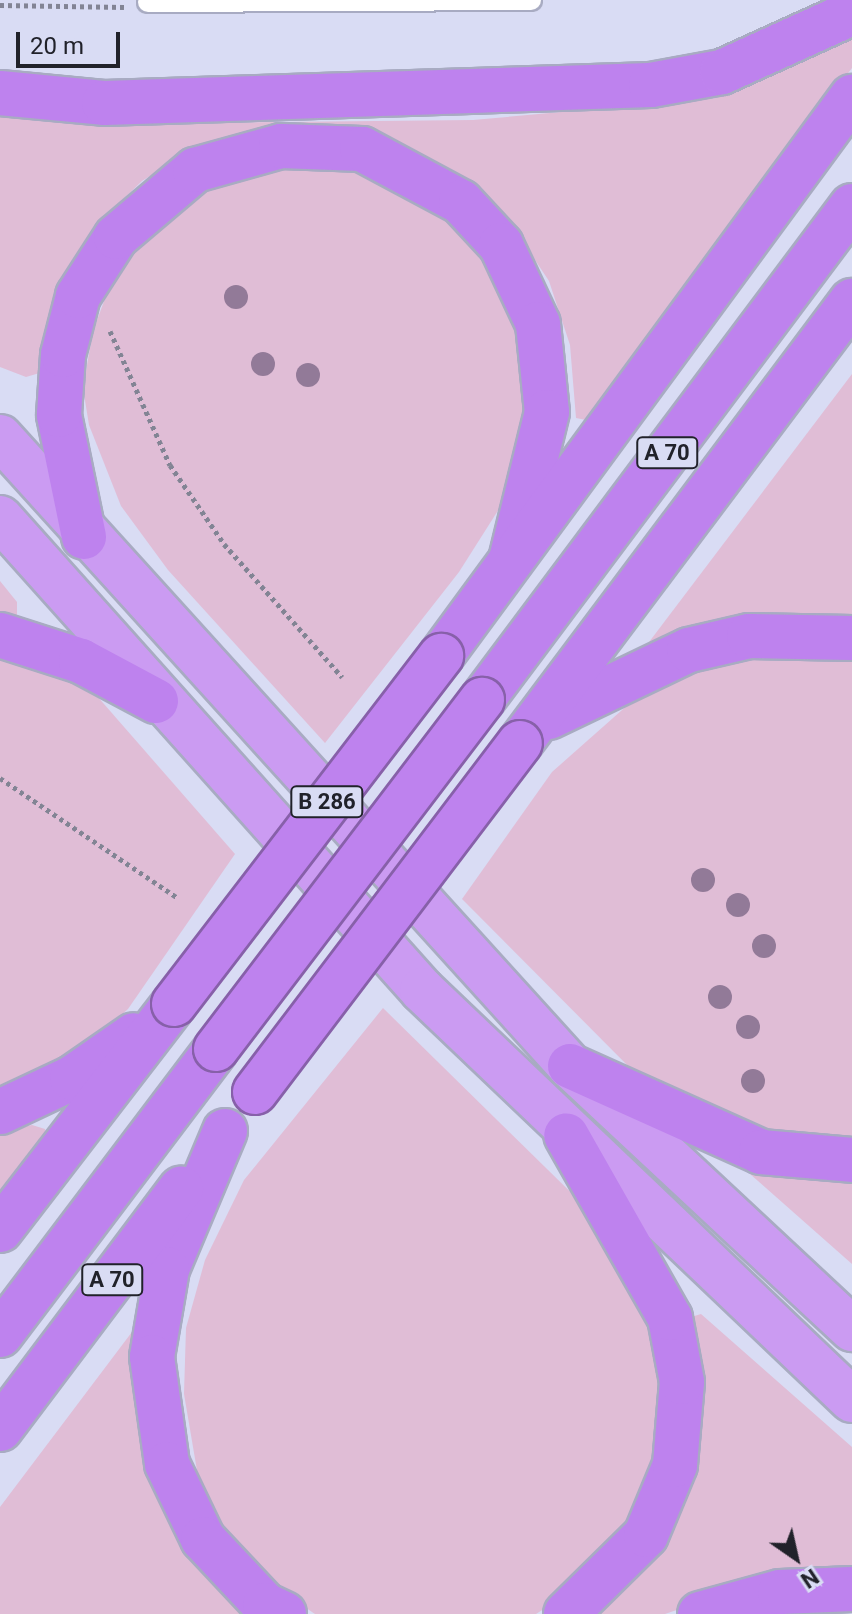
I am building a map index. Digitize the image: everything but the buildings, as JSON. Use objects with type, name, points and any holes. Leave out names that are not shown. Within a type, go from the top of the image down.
[{"type":"highway","points":[[0,93],[104,103],[651,85],[722,72],[852,13]]},
{"type":"highway","points":[[0,1230],[441,656],[852,97]]},
{"type":"highway","points":[[84,537],[59,415],[63,355],[90,278],[116,237],[195,170],[281,146],[362,149],[461,202],[501,245],[538,324],[547,412],[511,560]]},
{"type":"highway","name":"A 70","points":[[0,1335],[852,206]]},
{"type":"highway","name":"A 70","points":[[0,1429],[852,301]]},
{"type":"highway","name":"B 286","points":[[0,437],[84,537],[570,1066],[852,1329]]},
{"type":"highway","name":"B 286","points":[[0,518],[156,701],[566,1135],[852,1400]]},
{"type":"highway","points":[[0,635],[44,645],[156,701]]},
{"type":"highway","points":[[526,735],[618,678],[689,650],[749,636],[852,638]]},
{"type":"highway","points":[[0,1112],[72,1078],[169,1010]]},
{"type":"highway","points":[[570,1066],[761,1152],[852,1160]]},
{"type":"highway","points":[[225,1131],[167,1269],[152,1357],[167,1464],[203,1539],[265,1605],[284,1614]]},
{"type":"highway","points":[[566,1135],[670,1318],[682,1382],[675,1465],[646,1535],[566,1614]]},
{"type":"highway","points":[[700,1614],[780,1592],[852,1589]]},
{"type":"lane","points":[[148,2],[531,0]]},
{"type":"path","points":[[0,5],[148,2]]},
{"type":"path","points":[[90,278],[170,465],[224,544],[342,677]]},
{"type":"path","points":[[0,778],[178,898]]},
{"type":"shaded area","points":[[852,36],[852,68],[586,420],[576,418],[570,345],[549,281],[517,233],[460,174],[354,130],[188,152],[142,181],[107,215],[77,263],[43,372],[26,377],[0,367],[0,115],[96,124],[473,120],[716,98]]},
{"type":"shaded area","points":[[313,160],[389,183],[459,227],[506,284],[534,381],[518,479],[459,572],[325,743],[168,570],[121,506],[89,425],[83,388],[93,331],[113,277],[136,244],[212,185]]},
{"type":"shaded area","points":[[852,374],[852,625],[643,650]]},
{"type":"shaded area","points":[[0,581],[17,602],[17,615],[0,612]]},
{"type":"shaded area","points":[[0,652],[63,673],[97,696],[235,854],[128,1009],[88,1045],[0,1092]]},
{"type":"shaded area","points":[[782,654],[852,655],[852,1147],[762,1141],[640,1078],[462,899],[552,772],[639,695],[726,660]]},
{"type":"shaded area","points":[[383,1008],[597,1218],[633,1274],[668,1384],[649,1494],[584,1583],[536,1614],[315,1614],[260,1577],[201,1494],[184,1394],[186,1328],[205,1260],[244,1180]]},
{"type":"shaded area","points":[[32,1125],[45,1129],[47,1142],[0,1203],[0,1132]]},
{"type":"shaded area","points":[[770,1167],[852,1171],[852,1264],[750,1174]]},
{"type":"shaded area","points":[[701,1314],[852,1447],[852,1577],[750,1585],[665,1614],[591,1614],[641,1568],[691,1317]]},
{"type":"shaded area","points":[[144,1316],[146,1408],[259,1614],[0,1614],[0,1507]]}]
